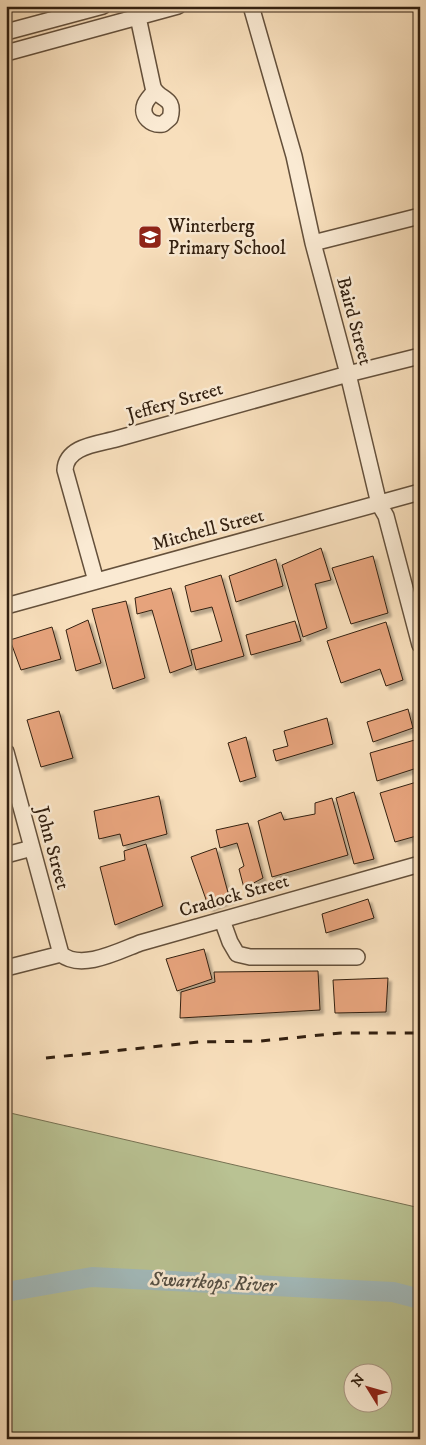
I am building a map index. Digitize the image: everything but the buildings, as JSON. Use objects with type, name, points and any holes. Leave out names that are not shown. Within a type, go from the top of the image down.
[{"type":"street","points":[[6,32],[103,6]]},
{"type":"street","points":[[6,53],[178,6]]},
{"type":"street","name":"Baird Street","points":[[251,6],[294,156],[313,243],[348,374],[379,504],[386,516],[420,646]]},
{"type":"street","points":[[138,17],[155,91]]},
{"type":"street","points":[[313,243],[420,216]]},
{"type":"street","name":"Jeffery Street","points":[[96,581],[65,470],[66,463],[72,453],[94,445],[348,374],[420,356]]},
{"type":"street","name":"Mitchell Street","points":[[6,606],[420,492]]},
{"type":"street","name":"John Street","points":[[6,752],[61,954]]},
{"type":"street","points":[[6,855],[32,848]]},
{"type":"street","name":"Cradock Street","points":[[61,954],[66,958],[83,961],[420,864]]},
{"type":"street","points":[[222,920],[230,942],[237,954],[250,957],[357,957]]},
{"type":"street","points":[[6,968],[61,954]]},
{"type":"green space","points":[[6,1112],[420,1208],[420,1439],[6,1439]]},
{"type":"waterway","name":"Swartkops River","points":[[6,1292],[92,1277],[393,1292],[420,1299]]},
{"type":"railway","points":[[46,1058],[199,1042],[261,1041],[341,1033],[420,1033]]},
{"type":"place","name":"Winterberg Primary School","points":[[150,237]]}]
